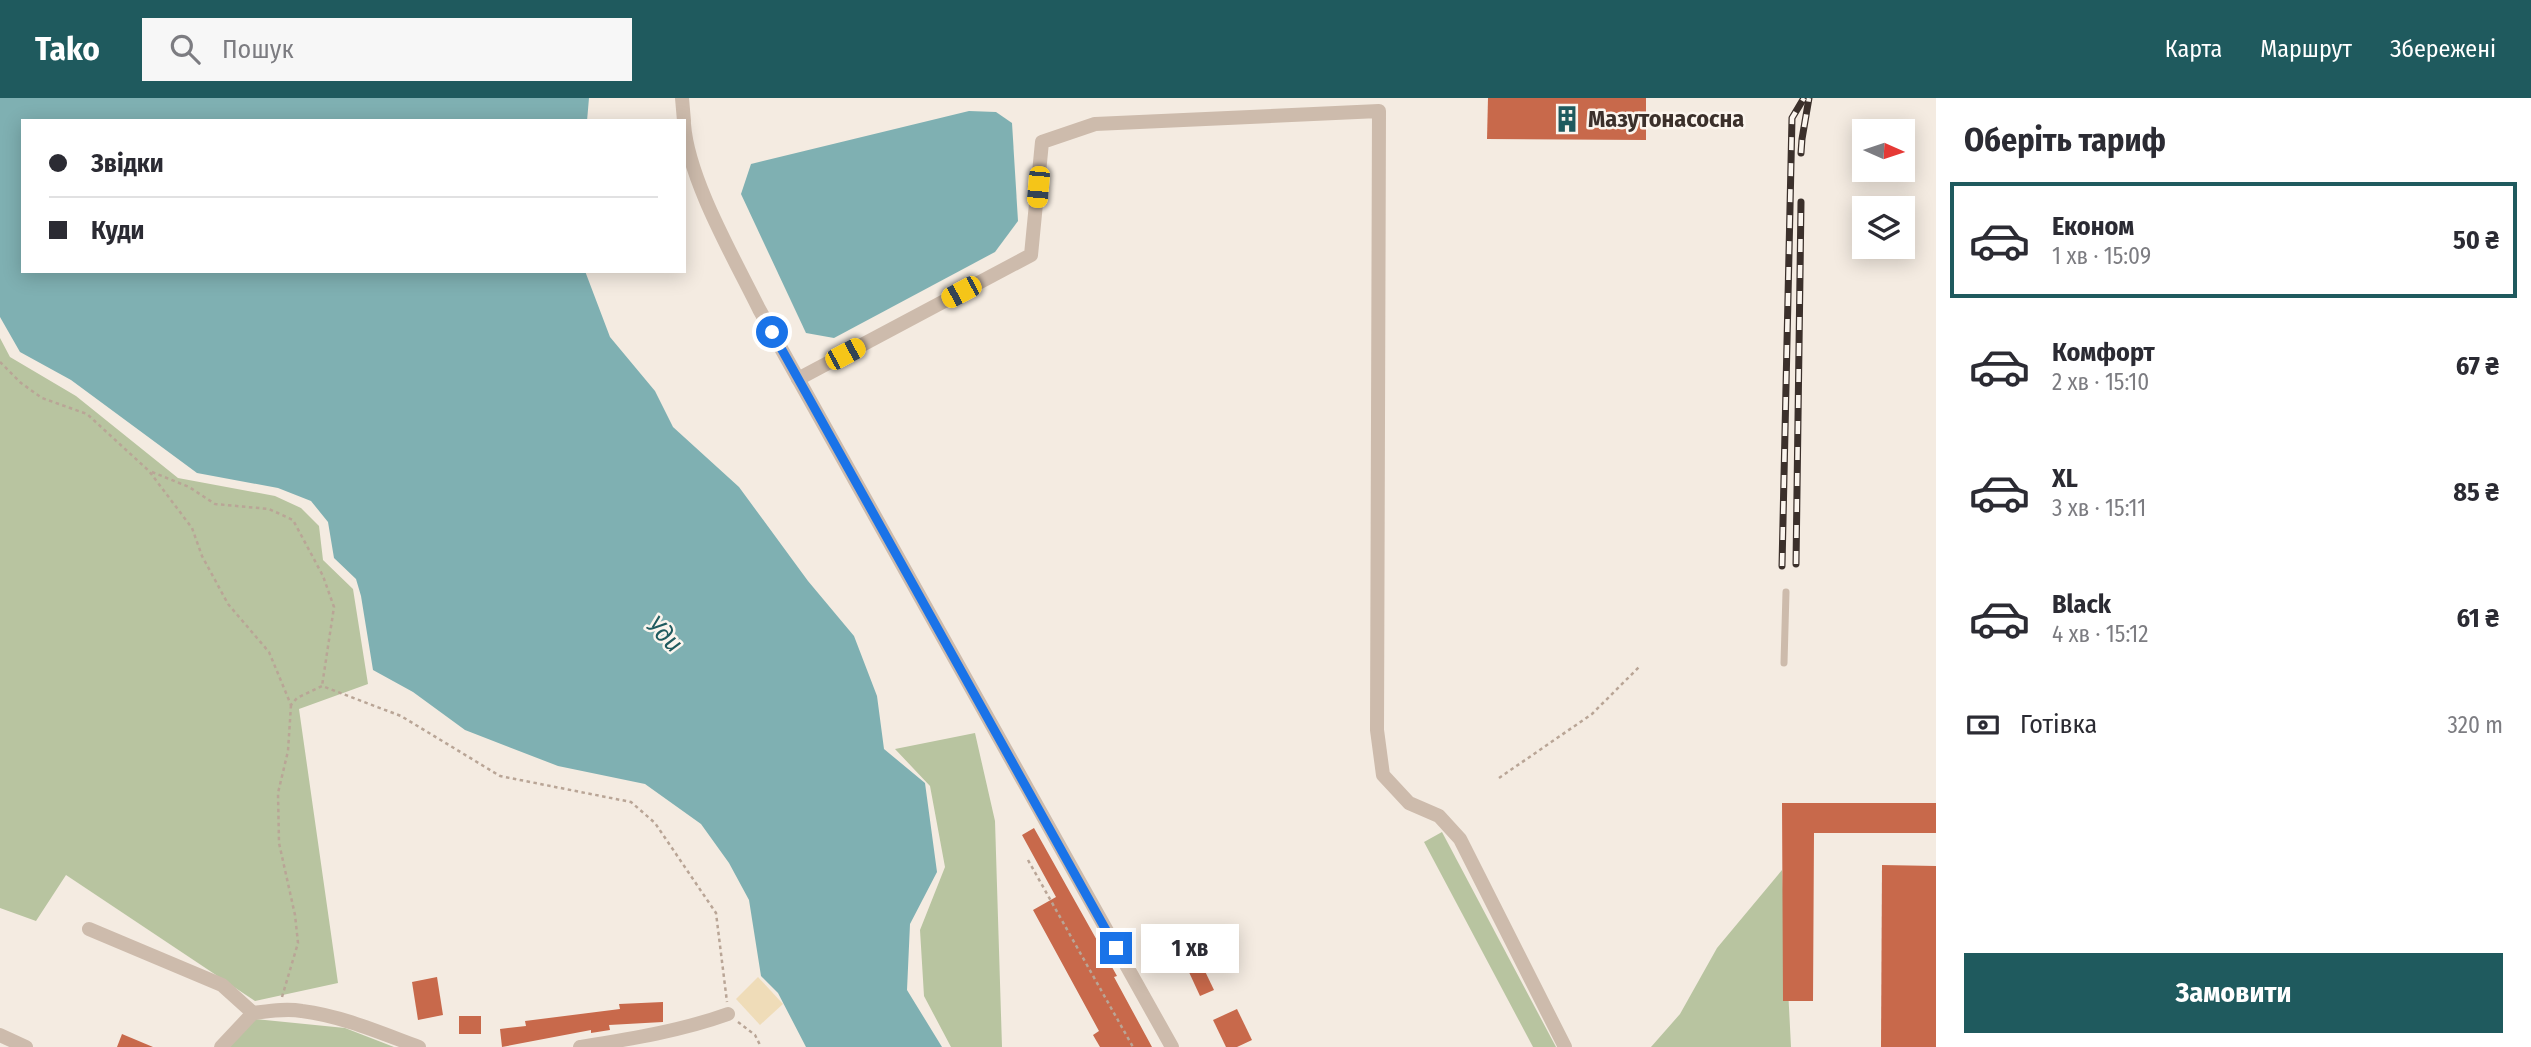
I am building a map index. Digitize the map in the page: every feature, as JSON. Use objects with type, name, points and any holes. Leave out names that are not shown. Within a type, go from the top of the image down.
[{"type":"street","points":[[682,98],[684,119]]},
{"type":"street","points":[[798,379],[1031,255],[1042,142],[1095,124],[1379,111],[1377,730],[1383,775],[1409,803],[1439,816],[1460,839],[1566,1047]]},
{"type":"street","points":[[686,140],[704,195],[759,309],[1172,1047]]},
{"type":"street","points":[[89,929],[222,985],[253,1013]]},
{"type":"street","points":[[220,1047],[253,1013],[301,1010],[345,1021],[419,1047]]},
{"type":"street","points":[[580,1047],[643,1036],[729,1014]]},
{"type":"street","points":[[0,1035],[26,1047]]},
{"type":"lane","points":[[1784,663],[1786,592]]},
{"type":"path","points":[[0,362],[21,383],[43,398],[87,414],[149,471],[192,528],[202,556],[228,604],[269,652],[291,705],[288,751],[278,793],[279,843],[295,915],[298,943],[278,1010]]},
{"type":"path","points":[[149,471],[189,487],[215,504],[270,509],[293,520],[323,576],[334,607],[322,686]]},
{"type":"path","points":[[1499,778],[1592,714],[1639,667]]},
{"type":"path","points":[[291,705],[297,698],[322,686],[401,716],[500,776],[631,802],[655,823],[716,913],[729,1014],[755,1035],[761,1047]]},
{"type":"path","points":[[1028,860],[1133,1047]]},
{"type":"green space","points":[[0,338],[10,357],[76,396],[178,478],[275,496],[301,508],[319,526],[323,560],[353,589],[368,684],[299,709],[338,983],[255,1001],[66,875],[36,921],[0,908]]},
{"type":"green space","points":[[975,733],[995,821],[1002,1047],[951,1047],[924,996],[920,930],[945,867],[930,786],[895,749]]},
{"type":"green space","points":[[1442,832],[1556,1047],[1533,1047],[1424,842]]},
{"type":"green space","points":[[1782,870],[1791,1047],[1651,1047],[1680,1014],[1717,948]]},
{"type":"green space","points":[[255,1019],[345,1028],[394,1047],[229,1047]]},
{"type":"sand","points":[[758,977],[783,1004],[760,1025],[736,999]]},
{"type":"water","name":"Уди","points":[[0,98],[589,98],[587,119],[21,119],[21,273],[586,273],[610,337],[655,391],[673,427],[739,487],[808,581],[854,636],[877,696],[884,749],[925,783],[937,872],[910,924],[907,990],[942,1047],[806,1047],[778,993],[761,976],[749,900],[729,863],[701,824],[645,784],[558,766],[465,730],[413,692],[373,670],[356,579],[334,558],[328,522],[311,501],[278,488],[197,473],[71,380],[20,352],[0,317]]},
{"type":"water","points":[[969,111],[996,112],[1012,123],[1018,221],[995,252],[834,338],[806,333],[741,194],[751,164]]},
{"type":"building","name":"Мазутонасосна","points":[[1488,98],[1646,98],[1646,140],[1487,139]]},
{"type":"building","points":[[1782,803],[1936,803],[1936,833],[1814,833],[1813,1001],[1783,1001]]},
{"type":"building","points":[[1034,828],[1117,976],[1114,977],[1152,1047],[1100,1047],[1093,1035],[1099,1031],[1033,910],[1056,897],[1022,835]]},
{"type":"building","points":[[1882,865],[1936,866],[1936,1047],[1881,1047]]},
{"type":"building","points":[[1189,938],[1214,990],[1200,996],[1176,944]]},
{"type":"building","points":[[437,977],[443,1015],[418,1020],[412,982]]},
{"type":"building","points":[[663,1002],[663,1022],[609,1025],[610,1030],[591,1033],[591,1030],[502,1047],[500,1029],[526,1026],[525,1021],[620,1009],[619,1004]]},
{"type":"building","points":[[1237,1009],[1252,1040],[1237,1047],[1226,1047],[1213,1020]]},
{"type":"building","points":[[459,1016],[481,1016],[481,1034],[459,1034]]},
{"type":"building","points":[[122,1034],[153,1047],[117,1047]]},
{"type":"railway","points":[[1782,566],[1792,118],[1804,98]]},
{"type":"railway","points":[[1801,153],[1809,98]]},
{"type":"railway","points":[[1796,564],[1801,202]]},
{"type":"place","name":"Мазутонасосна","points":[[1567,119]]},
{"type":"route","points":[[772,332],[1116,948]]}]
